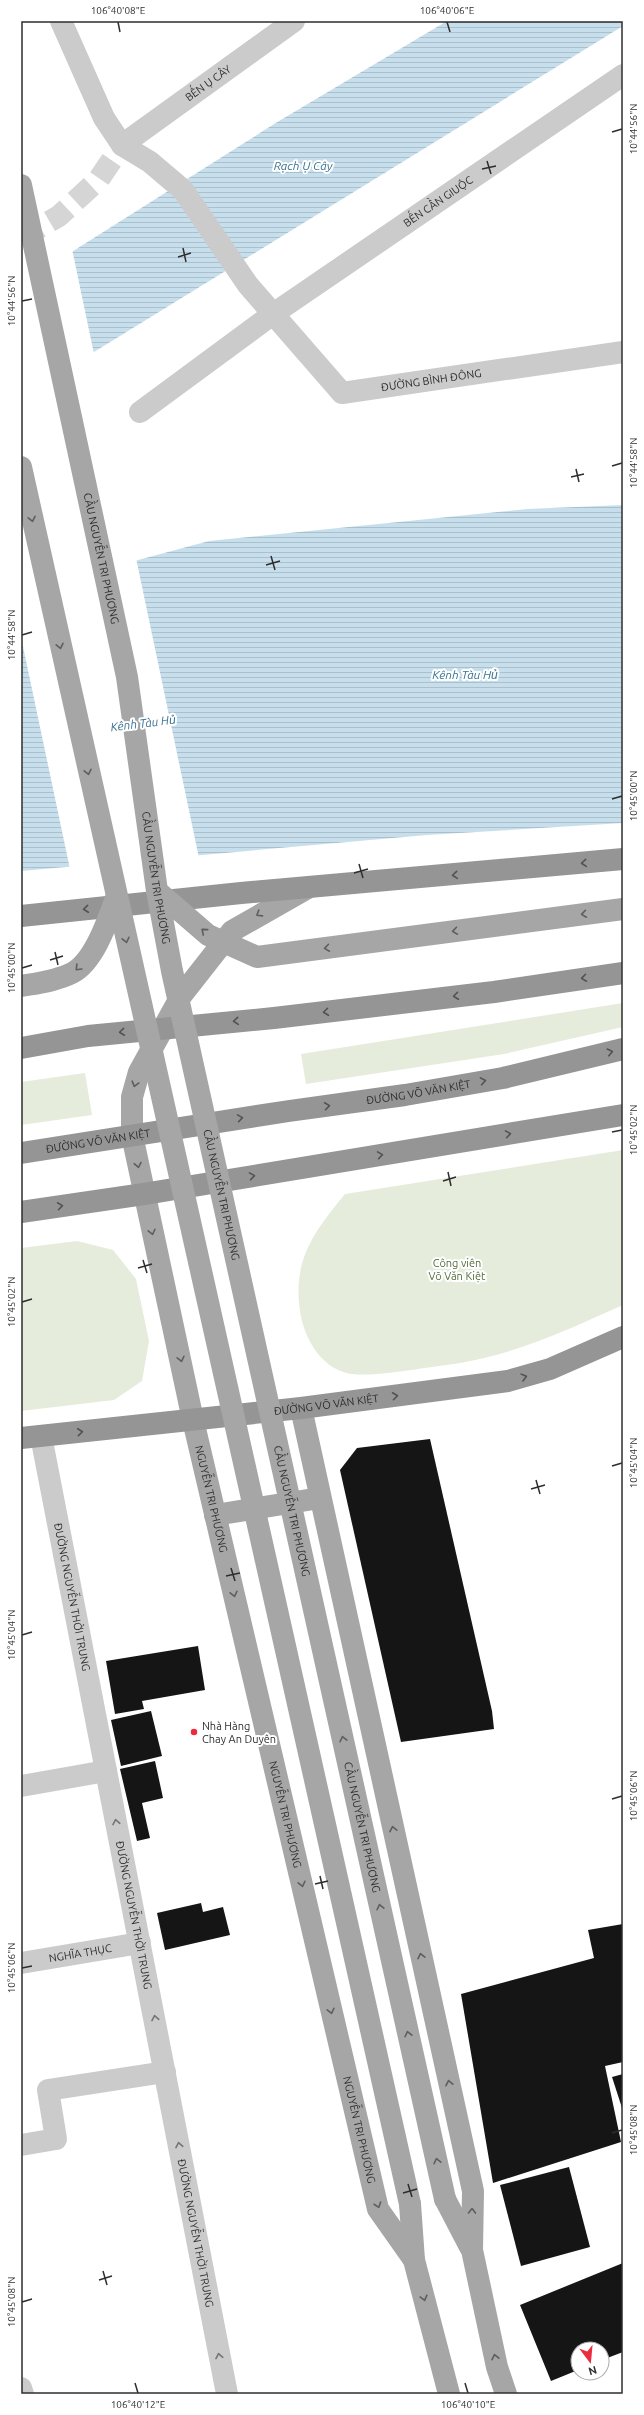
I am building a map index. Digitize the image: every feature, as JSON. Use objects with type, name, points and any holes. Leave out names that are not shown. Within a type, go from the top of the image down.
[{"type":"highway","points":[[21,916],[241,893],[306,889],[623,859]]},
{"type":"highway","points":[[21,1048],[88,1036],[274,1018],[478,994],[623,973]]},
{"type":"highway","name":"ĐƯỜNG VÕ VĂN KIỆT","points":[[21,1153],[132,1135],[405,1095],[503,1078],[623,1049]]},
{"type":"highway","points":[[21,1212],[144,1194],[623,1115]]},
{"type":"highway","name":"ĐƯỜNG VÕ VĂN KIỆT","points":[[31,1437],[301,1408],[508,1381],[550,1369],[623,1337]]},
{"type":"main road","name":"CẦU NGUYỄN TRI PHƯƠNG","points":[[21,185],[127,676],[157,891],[172,971],[445,2199],[472,2250]]},
{"type":"main road","points":[[21,467],[116,898],[103,935],[90,955],[73,973],[48,981],[21,986]]},
{"type":"main road","name":"NGUYỄN TRI PHƯƠNG","points":[[306,889],[232,931],[181,996],[161,1028],[138,1072],[132,1097],[132,1135],[193,1420],[378,2209],[414,2260]]},
{"type":"main road","points":[[157,891],[208,935],[257,957],[623,909]]},
{"type":"main road","name":"NGUYỄN TRI PHƯƠNG","points":[[116,898],[410,2204],[414,2260],[449,2394]]},
{"type":"main road","points":[[301,1408],[473,2191],[472,2250],[498,2367],[506,2394]]},
{"type":"main road","points":[[215,1515],[320,1498]]},
{"type":"street","points":[[61,21],[104,118],[122,145],[150,162],[183,190],[248,285],[273,314]]},
{"type":"street","name":"BẾN Ụ CÂY","points":[[122,145],[282,24]]},
{"type":"street","name":"BẾN CẦN GIUỘC","points":[[140,412],[273,314],[623,75]]},
{"type":"street","name":"ĐƯỜNG BÌNH ĐÔNG","points":[[273,314],[342,393],[623,352]]},
{"type":"street","name":"ĐƯỜNG NGUYỄN THỜI TRUNG","points":[[31,1437],[106,1771],[227,2394]]},
{"type":"street","points":[[21,1786],[106,1771]]},
{"type":"street","name":"NGHĨA THỤC","points":[[21,1963],[140,1942]]},
{"type":"street","points":[[21,2145],[56,2140],[48,2090],[165,2072]]},
{"type":"street","points":[[21,2388],[24,2394]]},
{"type":"green space","points":[[623,1003],[623,1027],[504,1054],[306,1084],[301,1054]]},
{"type":"green space","points":[[85,1073],[92,1115],[21,1125],[21,1082]]},
{"type":"green space","name":"Công viên Võ Văn Kiệt","points":[[623,1150],[623,1305],[555,1335],[520,1348],[475,1360],[448,1365],[378,1374],[350,1374],[343,1372],[327,1363],[315,1350],[306,1334],[301,1317],[299,1281],[302,1265],[314,1236],[345,1194]]},
{"type":"green space","points":[[77,1241],[113,1250],[136,1279],[149,1341],[142,1381],[114,1400],[21,1411],[21,1248]]},
{"type":"water","name":"Rạch Ụ Cây","points":[[447,21],[623,21],[623,26],[21,397],[21,284],[274,124]]},
{"type":"water","name":"Kênh Tàu Hủ","points":[[623,505],[623,823],[427,835],[21,871],[21,587],[26,590],[209,541],[527,509]]},
{"type":"pier","points":[[72,249],[94,354],[21,399],[21,282]]},
{"type":"pier","points":[[136,558],[199,858],[70,869],[21,637],[21,585],[26,587]]},
{"type":"building","points":[[430,1439],[492,1711],[494,1729],[401,1742],[340,1470],[357,1448]]},
{"type":"building","points":[[198,1646],[205,1690],[142,1701],[144,1709],[115,1714],[106,1661]]},
{"type":"building","points":[[151,1711],[162,1756],[121,1766],[111,1720]]},
{"type":"building","points":[[155,1761],[163,1798],[142,1803],[150,1838],[137,1841],[120,1769]]},
{"type":"building","points":[[201,1903],[203,1912],[223,1907],[230,1935],[165,1950],[157,1913]]},
{"type":"building","points":[[623,1924],[623,2062],[605,2066],[621,2142],[493,2183],[461,1994],[594,1958],[588,1930]]},
{"type":"building","points":[[623,2074],[623,2111],[612,2077]]},
{"type":"building","points":[[569,2167],[590,2247],[521,2266],[500,2185]]},
{"type":"building","points":[[623,2263],[623,2352],[610,2357],[610,2341],[570,2341],[570,2373],[551,2381],[520,2305]]},
{"type":"tunnel","points":[[21,238],[59,216],[99,179],[122,145]]},
{"type":"place","name":"Nhà Hàng Chay An Duyên","points":[[194,1732]]}]
